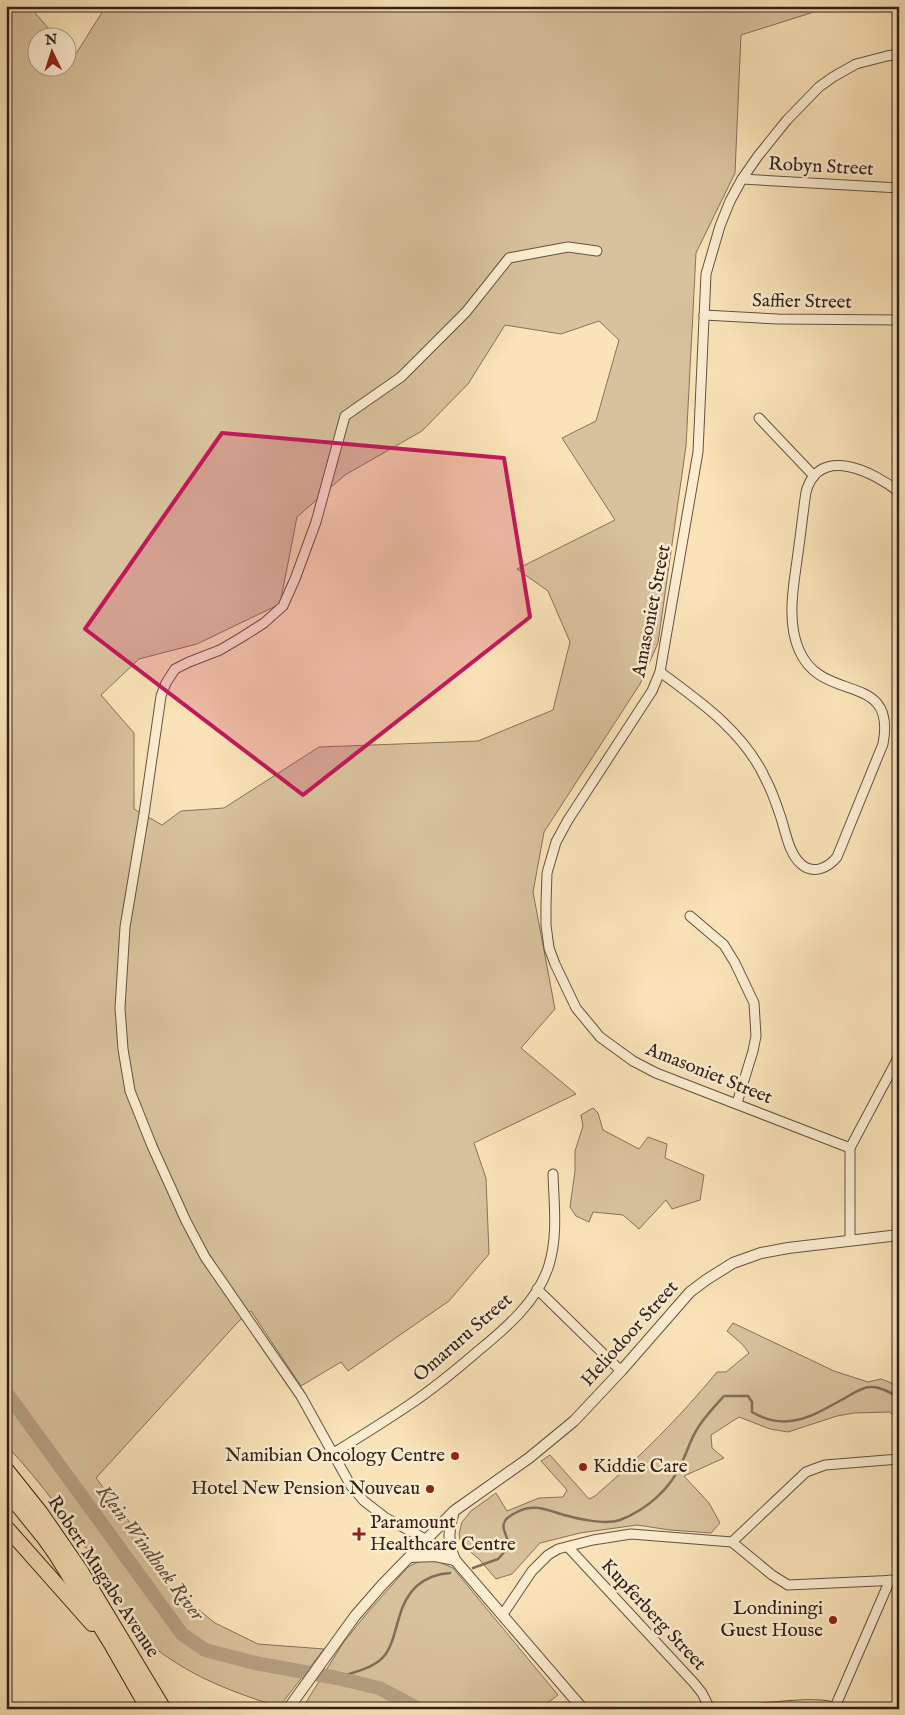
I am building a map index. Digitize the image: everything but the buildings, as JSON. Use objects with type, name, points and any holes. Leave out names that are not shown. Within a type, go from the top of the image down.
[{"type":"main road","name":"Robert Mugabe Avenue","points":[[6,1469],[41,1513],[81,1571],[164,1709]]},
{"type":"main road","name":"Robert Mugabe Avenue","points":[[6,1490],[52,1550],[111,1644],[148,1709]]},
{"type":"main road","points":[[6,1527],[111,1644]]},
{"type":"street","name":"Amasoniet Street","points":[[850,1148],[656,1073],[633,1061],[600,1037],[576,1008],[549,948],[546,925],[546,888],[550,859],[556,842],[568,820],[652,691],[660,672],[698,452],[705,290],[709,263],[726,209],[742,178],[773,137],[819,87],[856,64],[899,54]]},
{"type":"street","name":"Robyn Street","points":[[742,178],[899,188]]},
{"type":"street","points":[[583,1709],[455,1560],[427,1540],[386,1518],[364,1501],[351,1486],[301,1396],[205,1257],[186,1221],[152,1146],[130,1091],[123,1049],[120,1008],[125,927],[161,696],[166,683],[175,670],[189,662],[220,650],[242,637],[264,623],[283,606],[316,522],[345,416],[401,377],[466,312],[509,258],[568,246],[598,250]]},
{"type":"street","name":"Saffier Street","points":[[704,315],[778,319],[899,320]]},
{"type":"street","points":[[758,418],[814,476]]},
{"type":"street","points":[[660,672],[715,715],[746,745],[766,780],[780,815],[789,845],[799,862],[812,870],[823,869],[832,863],[837,857],[883,744],[886,731],[883,711],[878,702],[870,696],[822,678],[813,672],[799,650],[793,621],[792,594],[806,492],[814,476],[823,469],[840,465],[864,471],[887,482],[899,492]]},
{"type":"street","points":[[690,916],[724,945],[735,963],[754,1003],[756,1036],[737,1104]]},
{"type":"street","points":[[850,1240],[850,1148],[899,1056]]},
{"type":"street","name":"Omaruru Street","points":[[332,1454],[410,1405],[458,1368],[511,1322],[525,1307],[548,1267],[555,1239],[553,1174]]},
{"type":"street","name":"Heliodoor Street","points":[[288,1709],[368,1601],[454,1511],[521,1464],[574,1422],[690,1292],[733,1263],[775,1250],[899,1235]]},
{"type":"street","points":[[537,1289],[621,1371]]},
{"type":"street","points":[[732,1542],[806,1472],[825,1465],[899,1459]]},
{"type":"street","points":[[454,1511],[448,1536],[450,1549],[455,1560]]},
{"type":"street","points":[[503,1614],[540,1562],[558,1549],[592,1540],[631,1534],[732,1542],[788,1586],[894,1580],[836,1708],[815,1705],[751,1709]]},
{"type":"street","name":"Kupferberg Street","points":[[568,1547],[694,1683],[702,1693],[710,1709]]},
{"type":"street","points":[[410,1557],[428,1555],[455,1560]]},
{"type":"highlighted area","points":[[222,433],[504,458],[530,617],[303,795],[85,629]]},
{"type":"shaded area","points":[[6,6],[29,6],[48,28],[28,28],[28,78],[78,78],[78,51],[106,6],[833,6],[741,35],[735,173],[696,253],[686,446],[658,643],[640,684],[544,832],[533,892],[555,1009],[521,1048],[576,1094],[474,1143],[486,1178],[489,1254],[449,1301],[348,1371],[341,1362],[301,1386],[251,1311],[238,1322],[96,1478],[172,1578],[168,1585],[215,1623],[258,1644],[324,1649],[279,1707],[215,1684],[186,1669],[132,1630],[122,1616],[100,1570],[79,1537],[6,1445]],"holes":[[[599,321],[619,340],[596,421],[562,438],[615,520],[517,569],[548,591],[570,642],[553,710],[478,741],[319,747],[224,808],[181,811],[162,825],[134,809],[134,733],[101,695],[139,659],[197,644],[280,604],[297,517],[345,475],[422,431],[468,384],[505,325],[561,334]]]},
{"type":"shaded area","points":[[593,1108],[598,1113],[603,1130],[639,1149],[648,1137],[667,1144],[665,1158],[704,1175],[700,1200],[672,1209],[666,1200],[639,1229],[623,1215],[593,1212],[589,1222],[576,1216],[570,1207],[575,1171],[575,1151],[583,1126],[581,1115]]},
{"type":"shaded area","points":[[733,1323],[834,1371],[868,1382],[881,1379],[899,1386],[899,1422],[890,1412],[854,1413],[837,1416],[788,1432],[770,1429],[739,1417],[711,1435],[712,1448],[724,1458],[684,1476],[709,1503],[720,1523],[711,1533],[637,1525],[580,1533],[540,1543],[512,1574],[496,1579],[479,1559],[461,1544],[459,1534],[462,1522],[471,1511],[496,1493],[507,1511],[539,1498],[563,1497],[567,1490],[541,1461],[550,1455],[589,1499],[595,1496],[659,1437],[717,1372],[726,1372],[749,1353],[727,1331]]},
{"type":"shaded area","points":[[422,1560],[437,1561],[453,1568],[558,1695],[540,1709],[322,1709],[305,1704],[343,1643],[368,1612],[408,1567]]},
{"type":"waterway","points":[[473,1568],[498,1559],[506,1550],[507,1542],[504,1524],[509,1517],[523,1509],[540,1508],[577,1518],[607,1522],[620,1520],[639,1511],[657,1497],[671,1481],[699,1426],[724,1396],[748,1396],[752,1402],[752,1412],[777,1421],[789,1421],[811,1415],[867,1387],[881,1389],[899,1398]]},
{"type":"waterway","name":"Klein Windhoek River","points":[[6,1392],[182,1634],[205,1650],[255,1663],[337,1678],[379,1688],[419,1709]]},
{"type":"waterway","points":[[337,1678],[369,1667],[380,1660],[390,1647],[402,1608],[411,1592],[423,1581],[431,1577],[450,1573]]},
{"type":"place","name":"Namibian Oncology Centre","points":[[455,1456]]},
{"type":"place","name":"Kiddie Care","points":[[583,1467]]},
{"type":"place","name":"Hotel New Pension Nouveau","points":[[430,1489]]},
{"type":"place","name":"Paramount Healthcare Centre","points":[[359,1534]]},
{"type":"place","name":"Londiningi Guest House","points":[[833,1620]]}]
